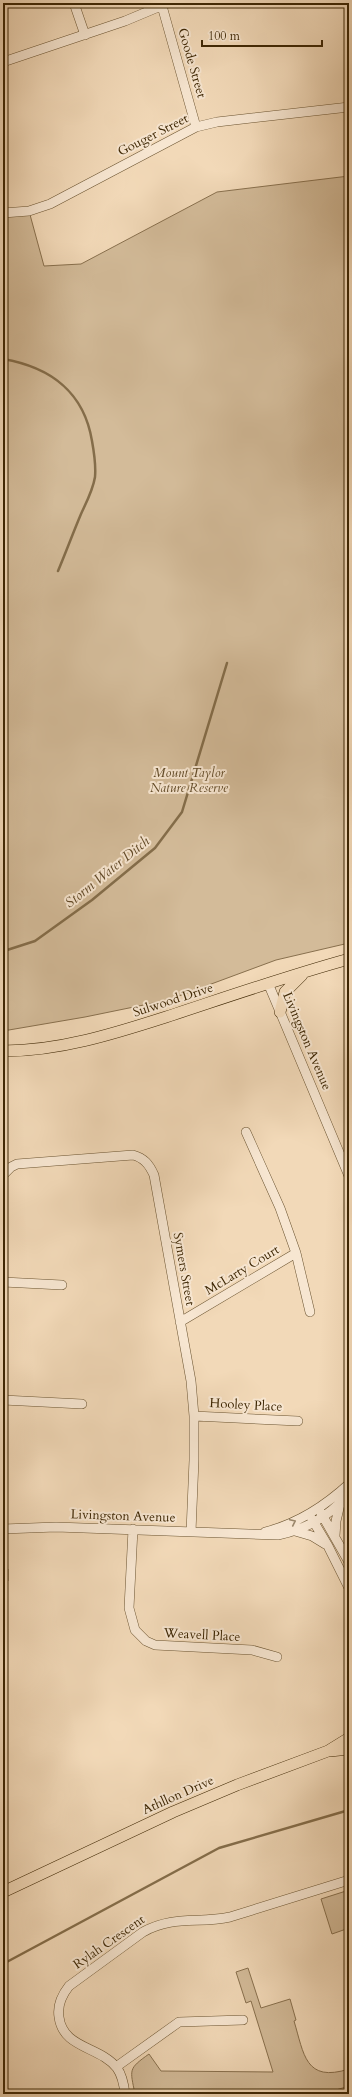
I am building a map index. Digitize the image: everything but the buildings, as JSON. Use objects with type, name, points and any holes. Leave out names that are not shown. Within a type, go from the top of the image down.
[{"type":"main road","name":"Sulwood Drive","points":[[3,1051],[20,1051],[58,1046],[114,1033],[268,983],[349,959]]},
{"type":"main road","points":[[280,1012],[282,1000],[288,987],[305,972]]},
{"type":"main road","name":"Athllon Drive","points":[[3,1892],[173,1812],[237,1785],[328,1751],[349,1738]]},
{"type":"main road","name":"Athllon Drive","points":[[328,1751],[349,1749]]},
{"type":"main road","name":"Athllon Drive","points":[[3,1899],[43,1874]]},
{"type":"street","points":[[74,3],[85,35]]},
{"type":"street","points":[[3,62],[85,35],[165,4]]},
{"type":"street","name":"Goode Street","points":[[165,4],[196,127]]},
{"type":"street","name":"Gouger Street","points":[[3,213],[29,211],[50,204],[196,127],[217,122],[349,107]]},
{"type":"street","name":"Livingston Avenue","points":[[268,983],[349,1176]]},
{"type":"street","name":"McLarty Court","points":[[246,1132],[280,1208],[296,1253],[310,1312]]},
{"type":"street","name":"Symers Street","points":[[3,1175],[10,1167],[17,1164],[133,1155],[144,1159],[154,1174],[190,1381],[194,1416],[191,1532]]},
{"type":"street","name":"McLarty Court","points":[[180,1322],[296,1253]]},
{"type":"street","points":[[3,1282],[62,1285]]},
{"type":"street","points":[[3,1400],[82,1404]]},
{"type":"street","name":"Hooley Place","points":[[194,1416],[298,1421]]},
{"type":"street","name":"Livingston Avenue","points":[[242,1534],[273,1530],[309,1514],[318,1509],[349,1484]]},
{"type":"street","name":"Livingston Avenue","points":[[3,1529],[56,1526],[267,1536],[295,1531],[314,1523],[323,1518],[340,1504],[349,1493]]},
{"type":"street","points":[[335,1537],[336,1521],[340,1504]]},
{"type":"street","points":[[318,1509],[349,1562]]},
{"type":"street","points":[[309,1514],[328,1546],[349,1588]]},
{"type":"street","name":"Weavell Place","points":[[133,1529],[129,1608],[131,1620],[142,1638],[159,1646],[252,1650],[277,1657]]},
{"type":"street","points":[[295,1531],[315,1538],[328,1546]]},
{"type":"street","name":"Rylah Crescent","points":[[116,2067],[108,2060],[74,2042],[62,2028],[59,2018],[60,2003],[63,1993],[70,1986],[143,1932],[156,1925],[170,1921],[218,1920],[349,1880]]},
{"type":"street","points":[[126,2094],[116,2067],[179,2022],[243,2020]]},
{"type":"green space","name":"Mount Taylor Nature Reserve","points":[[349,176],[349,943],[276,960],[168,1000],[85,1017],[3,1031],[3,213],[29,211],[44,266],[81,264],[217,192]]},
{"type":"green space","points":[[3,1568],[8,1569],[8,1581],[3,1583]]},
{"type":"green space","points":[[346,1891],[349,1901],[349,1928],[332,1934],[321,1899]]},
{"type":"green space","points":[[248,1968],[261,2008],[290,1999],[296,2020],[294,2021],[304,2054],[309,2063],[315,2069],[323,2072],[334,2072],[349,2069],[349,2086],[323,2094],[135,2094],[132,2070],[137,2063],[149,2054],[161,2071],[273,2072],[251,2001],[246,2003],[236,1972]]},
{"type":"waterway","points":[[3,359],[36,368],[62,385],[73,396],[88,424],[95,459],[94,482],[58,571]]},
{"type":"waterway","name":"Storm Water Ditch","points":[[4,951],[35,941],[92,900],[155,848],[182,812],[227,663]]},
{"type":"waterway","points":[[3,1964],[219,1848],[349,1810]]}]
